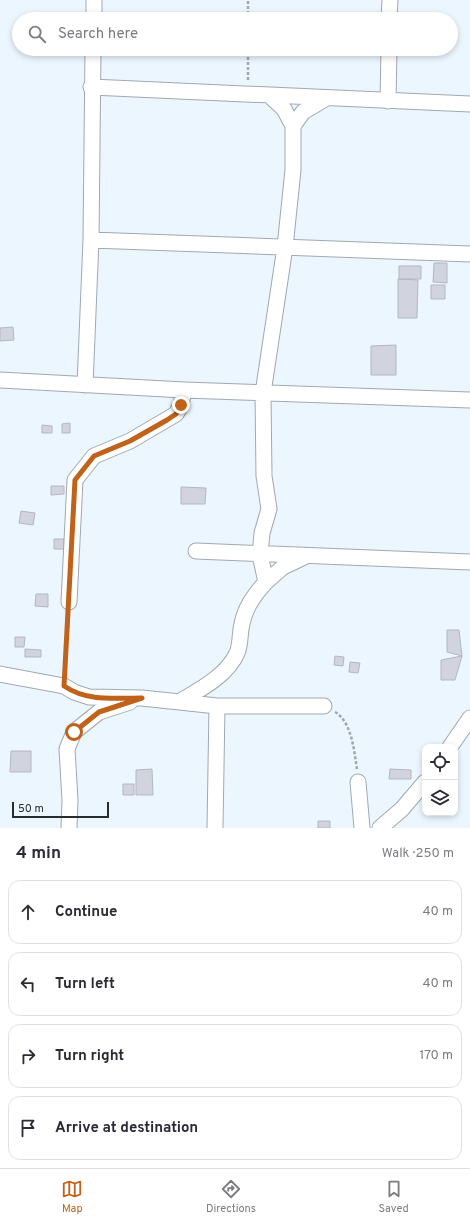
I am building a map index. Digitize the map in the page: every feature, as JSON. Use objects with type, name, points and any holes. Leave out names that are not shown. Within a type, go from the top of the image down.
[{"type":"street","points":[[94,0],[94,12]]},
{"type":"street","points":[[389,12],[390,0]]},
{"type":"street","points":[[84,385],[91,240],[91,87],[93,56]]},
{"type":"street","points":[[388,101],[389,56]]},
{"type":"street","points":[[91,87],[470,104]]},
{"type":"street","points":[[266,582],[260,555],[262,533],[269,509],[264,476],[263,393],[285,247],[293,177],[293,126],[284,109],[270,96]]},
{"type":"street","points":[[293,126],[303,112],[327,98]]},
{"type":"street","points":[[91,240],[470,254]]},
{"type":"street","points":[[0,380],[184,390],[470,400]]},
{"type":"street","points":[[69,602],[75,480],[94,456],[130,441],[176,414],[181,405],[184,390]]},
{"type":"street","points":[[196,551],[260,555],[470,562]]},
{"type":"street","points":[[179,702],[208,683],[230,664],[238,652],[244,615],[248,604],[266,582],[283,567],[305,556]]},
{"type":"street","points":[[0,674],[64,686],[74,692],[89,697],[142,698],[217,706],[324,706]]},
{"type":"street","points":[[70,828],[67,749],[74,732],[99,712],[142,698]]},
{"type":"street","points":[[215,828],[217,706]]},
{"type":"street","points":[[452,744],[470,718]]},
{"type":"street","points":[[358,782],[362,828]]},
{"type":"street","points":[[380,828],[402,809],[422,786]]},
{"type":"path","points":[[248,0],[248,12]]},
{"type":"path","points":[[248,56],[248,95]]},
{"type":"path","points":[[64,686],[69,602]]},
{"type":"path","points":[[324,706],[338,712],[346,724],[354,752],[358,782]]},
{"type":"building","points":[[434,263],[447,263],[447,283],[433,282]]},
{"type":"building","points":[[399,266],[421,266],[421,279],[399,279]]},
{"type":"building","points":[[398,279],[418,280],[417,318],[398,318]]},
{"type":"building","points":[[431,285],[445,285],[445,299],[431,299]]},
{"type":"building","points":[[13,327],[14,340],[0,341],[0,328]]},
{"type":"building","points":[[396,345],[396,375],[371,375],[371,346]]},
{"type":"building","points":[[70,423],[70,433],[62,433],[62,424]]},
{"type":"building","points":[[42,425],[52,426],[52,433],[42,433]]},
{"type":"building","points":[[51,486],[64,486],[64,494],[51,495]]},
{"type":"building","points":[[181,487],[206,488],[205,504],[181,504]]},
{"type":"building","points":[[21,511],[35,513],[33,525],[19,523]]},
{"type":"building","points":[[54,539],[64,539],[64,549],[54,549]]},
{"type":"building","points":[[36,594],[48,594],[48,607],[35,606]]},
{"type":"building","points":[[447,630],[459,630],[462,656],[447,652]]},
{"type":"building","points":[[15,637],[25,637],[24,647],[15,647]]},
{"type":"building","points":[[25,649],[41,650],[41,657],[25,657]]},
{"type":"building","points":[[335,656],[344,657],[343,666],[334,665]]},
{"type":"building","points":[[462,656],[455,680],[441,680],[441,660]]},
{"type":"building","points":[[350,662],[360,663],[358,673],[349,672]]},
{"type":"building","points":[[11,751],[31,751],[31,772],[10,772]]},
{"type":"building","points":[[152,769],[153,795],[136,795],[136,770]]},
{"type":"building","points":[[390,769],[411,770],[411,779],[389,779]]},
{"type":"building","points":[[123,784],[134,784],[134,795],[123,795]]},
{"type":"building","points":[[318,821],[330,821],[330,828],[318,828]]},
{"type":"route","points":[[74,732],[87,720],[99,712],[142,698],[89,697],[74,692],[64,686],[75,480],[94,456],[130,441],[167,420],[176,414],[181,405]]}]
